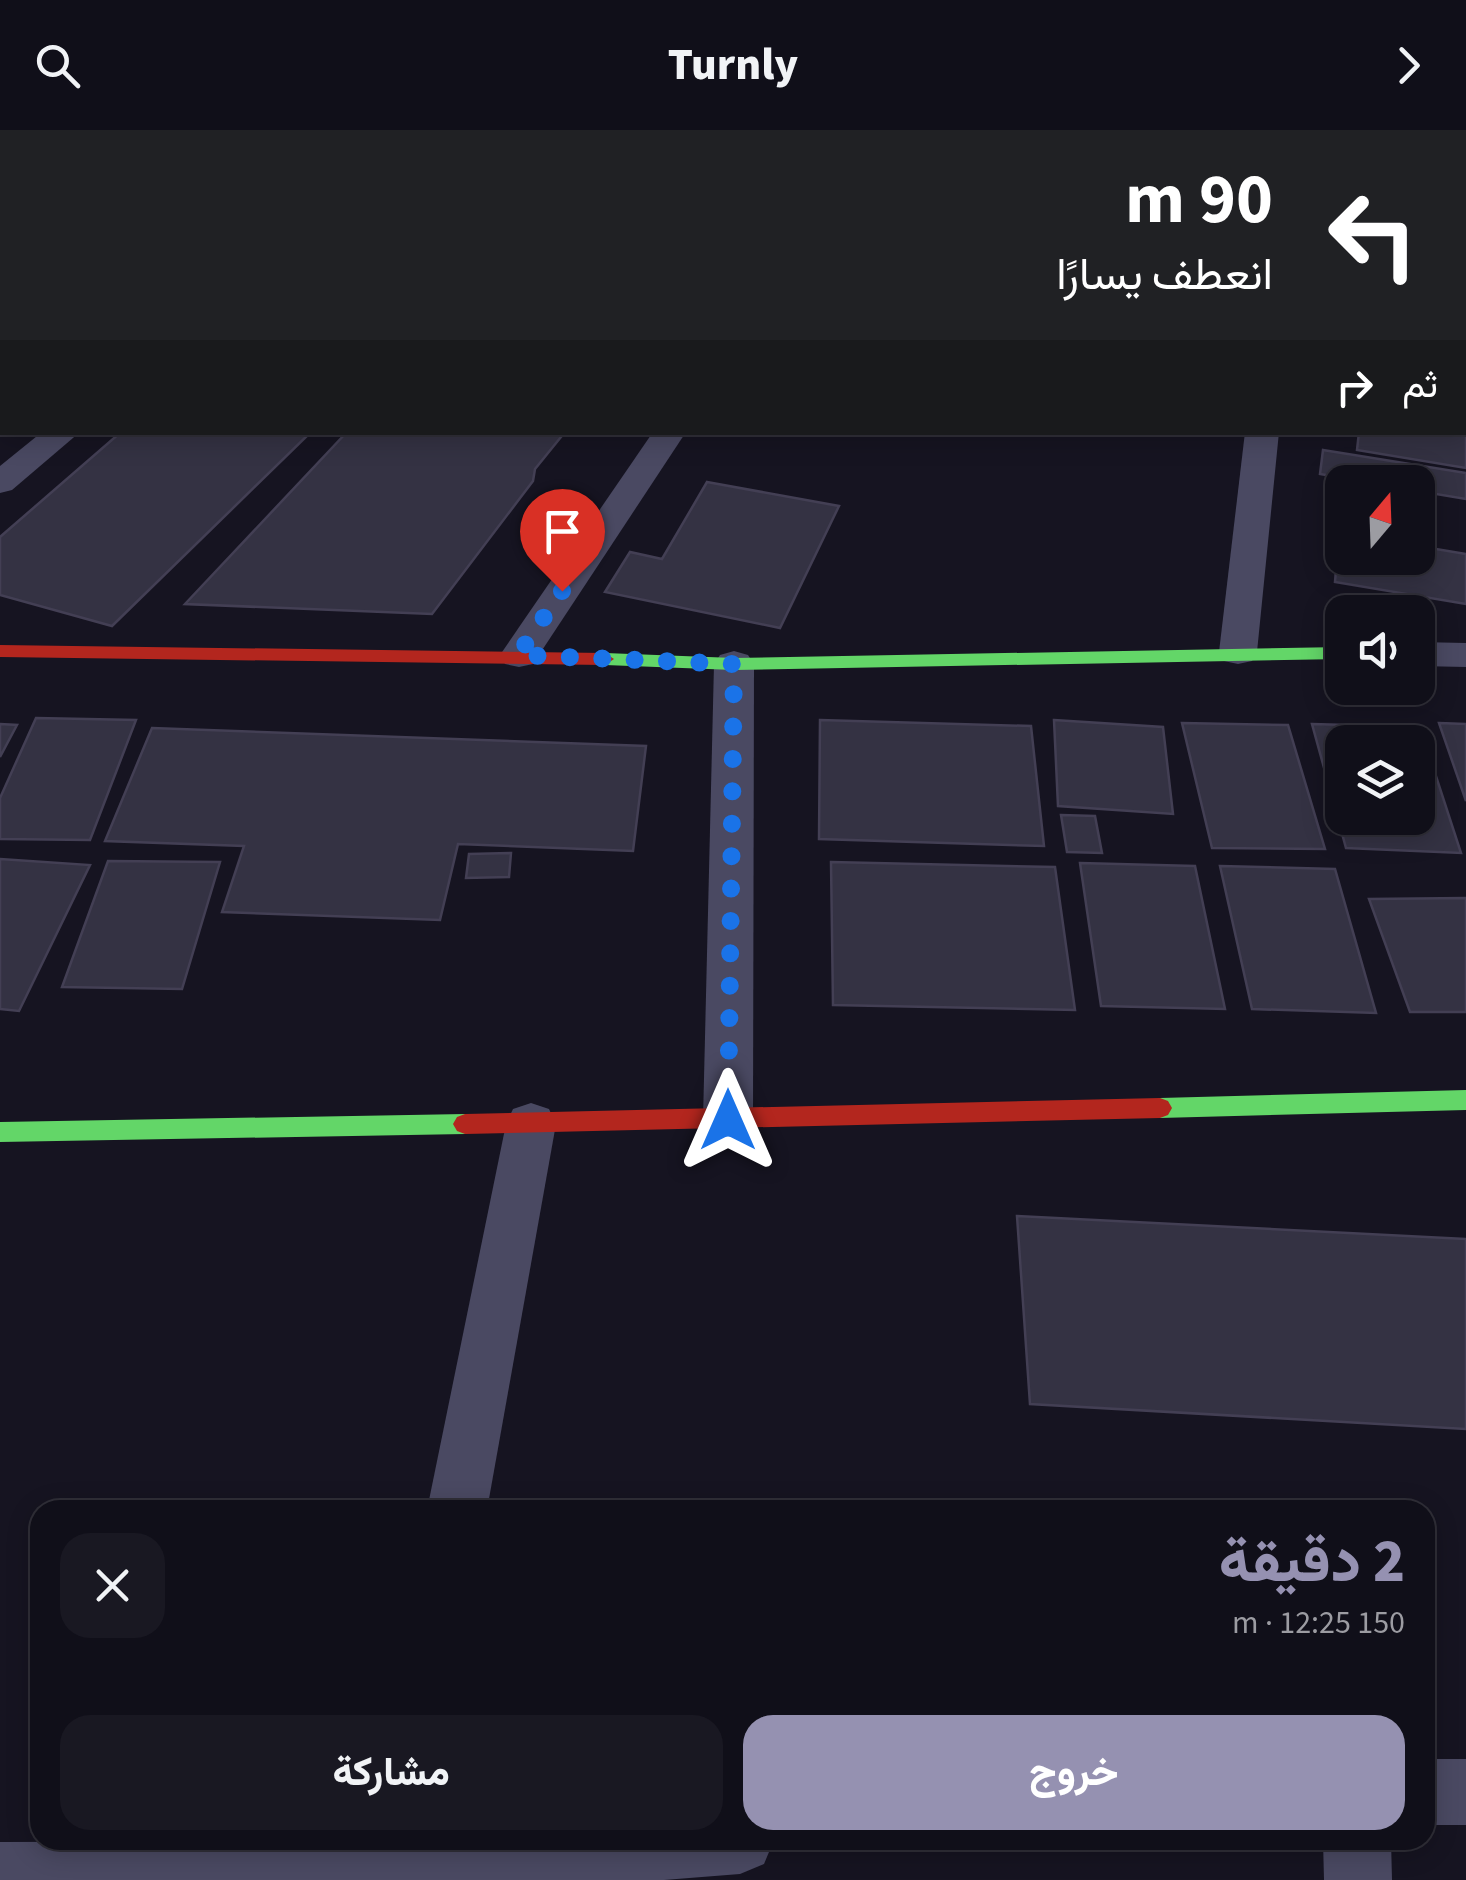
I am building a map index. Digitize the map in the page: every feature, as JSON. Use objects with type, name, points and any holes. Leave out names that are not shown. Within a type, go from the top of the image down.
[{"type":"street","points":[[0,483],[60,435]]},
{"type":"street","points":[[518,655],[668,435]]},
{"type":"street","points":[[1238,652],[1262,435]]},
{"type":"street","points":[[0,651],[518,655],[734,664],[1325,653]]},
{"type":"street","points":[[1435,654],[1466,654]]},
{"type":"street","points":[[728,1120],[734,664]]},
{"type":"street","points":[[0,1132],[728,1120],[1466,1100]]},
{"type":"street","points":[[460,1500],[531,1124]]},
{"type":"street","points":[[1435,1792],[1466,1792]]},
{"type":"street","points":[[0,1876],[491,1850]]},
{"type":"street","points":[[1358,1850],[1358,1880]]},
{"type":"building","points":[[118,435],[308,435],[112,626],[0,595],[0,537]]},
{"type":"building","points":[[344,435],[563,435],[535,469],[533,481],[432,614],[185,604]]},
{"type":"building","points":[[1359,435],[1466,435],[1466,468],[1357,450]]},
{"type":"building","points":[[1323,450],[1416,465],[1325,465],[1325,475],[1320,474]]},
{"type":"building","points":[[1435,468],[1466,473],[1466,499],[1435,494]]},
{"type":"building","points":[[707,482],[839,506],[780,628],[605,592],[630,552],[662,559]]},
{"type":"building","points":[[1435,549],[1466,554],[1466,604],[1435,599],[1435,595],[1335,582],[1336,575],[1435,575]]},
{"type":"building","points":[[36,718],[136,720],[90,840],[0,839],[0,798]]},
{"type":"building","points":[[820,720],[1031,726],[1044,846],[819,839]]},
{"type":"building","points":[[1054,720],[1163,727],[1173,814],[1058,806]]},
{"type":"building","points":[[1182,723],[1288,725],[1325,849],[1212,848]]},
{"type":"building","points":[[1439,723],[1466,724],[1466,801]]},
{"type":"building","points":[[0,724],[17,725],[0,757]]},
{"type":"building","points":[[1312,724],[1348,725],[1325,725],[1325,771]]},
{"type":"building","points":[[152,728],[646,746],[633,851],[458,844],[440,920],[222,912],[244,846],[105,841]]},
{"type":"building","points":[[1435,773],[1461,853],[1346,848],[1342,835],[1435,835]]},
{"type":"building","points":[[1061,815],[1095,816],[1102,853],[1067,852]]},
{"type":"building","points":[[511,853],[509,877],[466,878],[469,854]]},
{"type":"building","points":[[0,859],[90,865],[19,1011],[0,1009]]},
{"type":"building","points":[[108,861],[220,862],[182,989],[62,987]]},
{"type":"building","points":[[831,862],[1055,867],[1075,1010],[833,1005]]},
{"type":"building","points":[[1080,863],[1195,866],[1225,1009],[1101,1006]]},
{"type":"building","points":[[1220,866],[1335,869],[1376,1013],[1252,1009]]},
{"type":"building","points":[[1466,898],[1466,1012],[1410,1012],[1369,899]]},
{"type":"building","points":[[1017,1216],[1466,1239],[1466,1429],[1030,1404]]},
{"type":"traffic: fast","points":[[605,659],[734,664],[1325,653]]},
{"type":"traffic: fast","points":[[1160,1108],[1466,1100]]},
{"type":"traffic: fast","points":[[0,1132],[465,1124]]},
{"type":"traffic: jam","points":[[0,651],[605,659]]},
{"type":"traffic: jam","points":[[465,1124],[1160,1108]]},
{"type":"route","points":[[562,591],[518,655],[734,664],[728,1120]]}]
